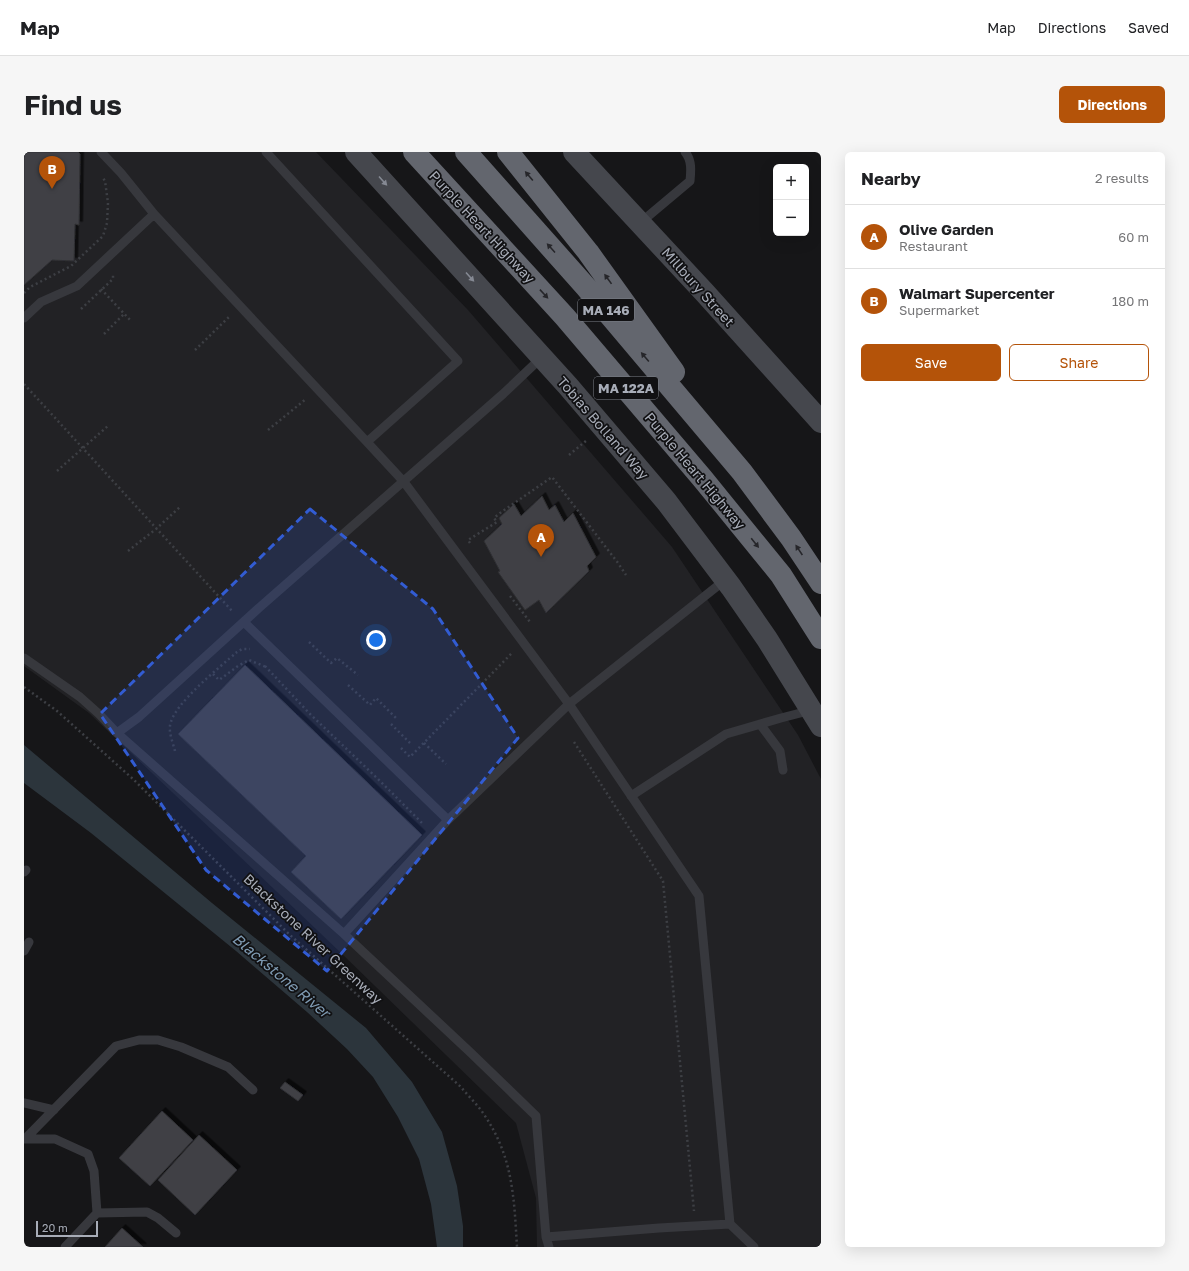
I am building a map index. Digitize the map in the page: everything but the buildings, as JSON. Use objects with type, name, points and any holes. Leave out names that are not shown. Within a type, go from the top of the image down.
[{"type":"highway","name":"Purple Heart Highway","points":[[414,152],[565,317],[702,478],[781,575],[821,638]]},
{"type":"highway","name":"MA 146","points":[[466,152],[585,286],[742,472]]},
{"type":"highway","name":"MA 122A","points":[[508,152],[588,252],[635,316],[742,472],[791,538],[821,583]]},
{"type":"street","name":"Tobias Bolland Way","points":[[356,152],[542,357],[666,501],[767,639],[816,718]]},
{"type":"street","name":"Millbury Street","points":[[574,152],[821,422]]},
{"type":"lane","points":[[101,152],[121,173],[154,214],[404,482],[569,704],[698,896],[730,1224],[754,1247]]},
{"type":"lane","points":[[266,152],[458,361],[367,442]]},
{"type":"lane","points":[[640,223],[690,181],[691,166],[688,155],[685,152]]},
{"type":"lane","points":[[24,318],[41,302],[77,286],[154,214]]},
{"type":"lane","points":[[117,733],[139,717],[244,622],[503,394],[542,357]]},
{"type":"lane","points":[[344,934],[448,820],[569,704],[725,580]]},
{"type":"lane","points":[[244,622],[448,820]]},
{"type":"lane","points":[[24,658],[80,697],[117,733],[344,934],[536,1116],[546,1237],[549,1247]]},
{"type":"lane","points":[[630,796],[726,734],[760,724],[816,718]]},
{"type":"lane","points":[[760,724],[780,751],[783,770]]},
{"type":"lane","points":[[24,951],[29,942]]},
{"type":"lane","points":[[25,1139],[116,1046],[139,1040],[158,1040],[181,1046],[228,1067],[253,1090]]},
{"type":"lane","points":[[24,1103],[54,1110]]},
{"type":"lane","points":[[25,1139],[55,1139],[88,1154],[94,1171],[97,1213]]},
{"type":"lane","points":[[65,1247],[97,1213],[147,1212],[158,1218],[176,1233]]},
{"type":"lane","points":[[546,1237],[730,1224]]},
{"type":"path","points":[[24,292],[30,287],[71,266],[103,236],[107,223],[108,203],[105,182],[102,175]]},
{"type":"path","points":[[81,309],[100,288],[113,279],[113,275]]},
{"type":"path","points":[[100,288],[131,321]]},
{"type":"path","points":[[104,334],[124,314]]},
{"type":"path","points":[[195,350],[225,321]]},
{"type":"path","points":[[24,384],[233,612],[227,617]]},
{"type":"path","points":[[268,430],[300,405]]},
{"type":"path","points":[[57,471],[109,426]]},
{"type":"path","points":[[569,455],[588,440]]},
{"type":"path","points":[[473,546],[468,540],[497,522],[494,518],[500,513],[552,477],[626,575]]},
{"type":"path","points":[[128,551],[156,529],[181,506]]},
{"type":"path","points":[[508,594],[530,622]]},
{"type":"path","points":[[309,642],[332,663],[337,658],[358,675]]},
{"type":"path","points":[[175,751],[170,727],[172,718],[184,701],[242,649],[247,648],[253,651]]},
{"type":"path","points":[[401,748],[410,757],[512,653],[516,658]]},
{"type":"path","points":[[213,674],[219,680],[249,660],[267,668]]},
{"type":"path","points":[[262,662],[310,714],[379,780],[427,829]]},
{"type":"path","points":[[348,685],[370,705],[376,698],[396,718]]},
{"type":"path","name":"Blackstone River Greenway","points":[[24,688],[57,711],[132,779],[290,935],[461,1087],[483,1112],[496,1133],[506,1157],[513,1187],[517,1247]]},
{"type":"path","points":[[391,724],[410,742]]},
{"type":"path","points":[[571,736],[663,881],[694,1212]]},
{"type":"path","points":[[424,742],[446,764]]},
{"type":"highlighted area","points":[[310,509],[433,609],[518,738],[327,971],[206,870],[100,714]]},
{"type":"shaded area","points":[[24,152],[316,152],[468,310],[672,547],[798,735],[821,779],[821,1247],[537,1247],[536,1198],[516,1123],[340,952],[89,713],[24,666]]},
{"type":"water","name":"Blackstone River","points":[[24,745],[212,903],[366,1028],[412,1082],[442,1132],[457,1186],[463,1226],[463,1247],[437,1247],[431,1204],[419,1159],[398,1117],[373,1077],[347,1049],[307,1012],[236,951],[91,833],[24,783]]},
{"type":"place","name":"Walmart Supercenter","points":[[52,189]]},
{"type":"place","name":"Olive Garden","points":[[541,557]]}]
